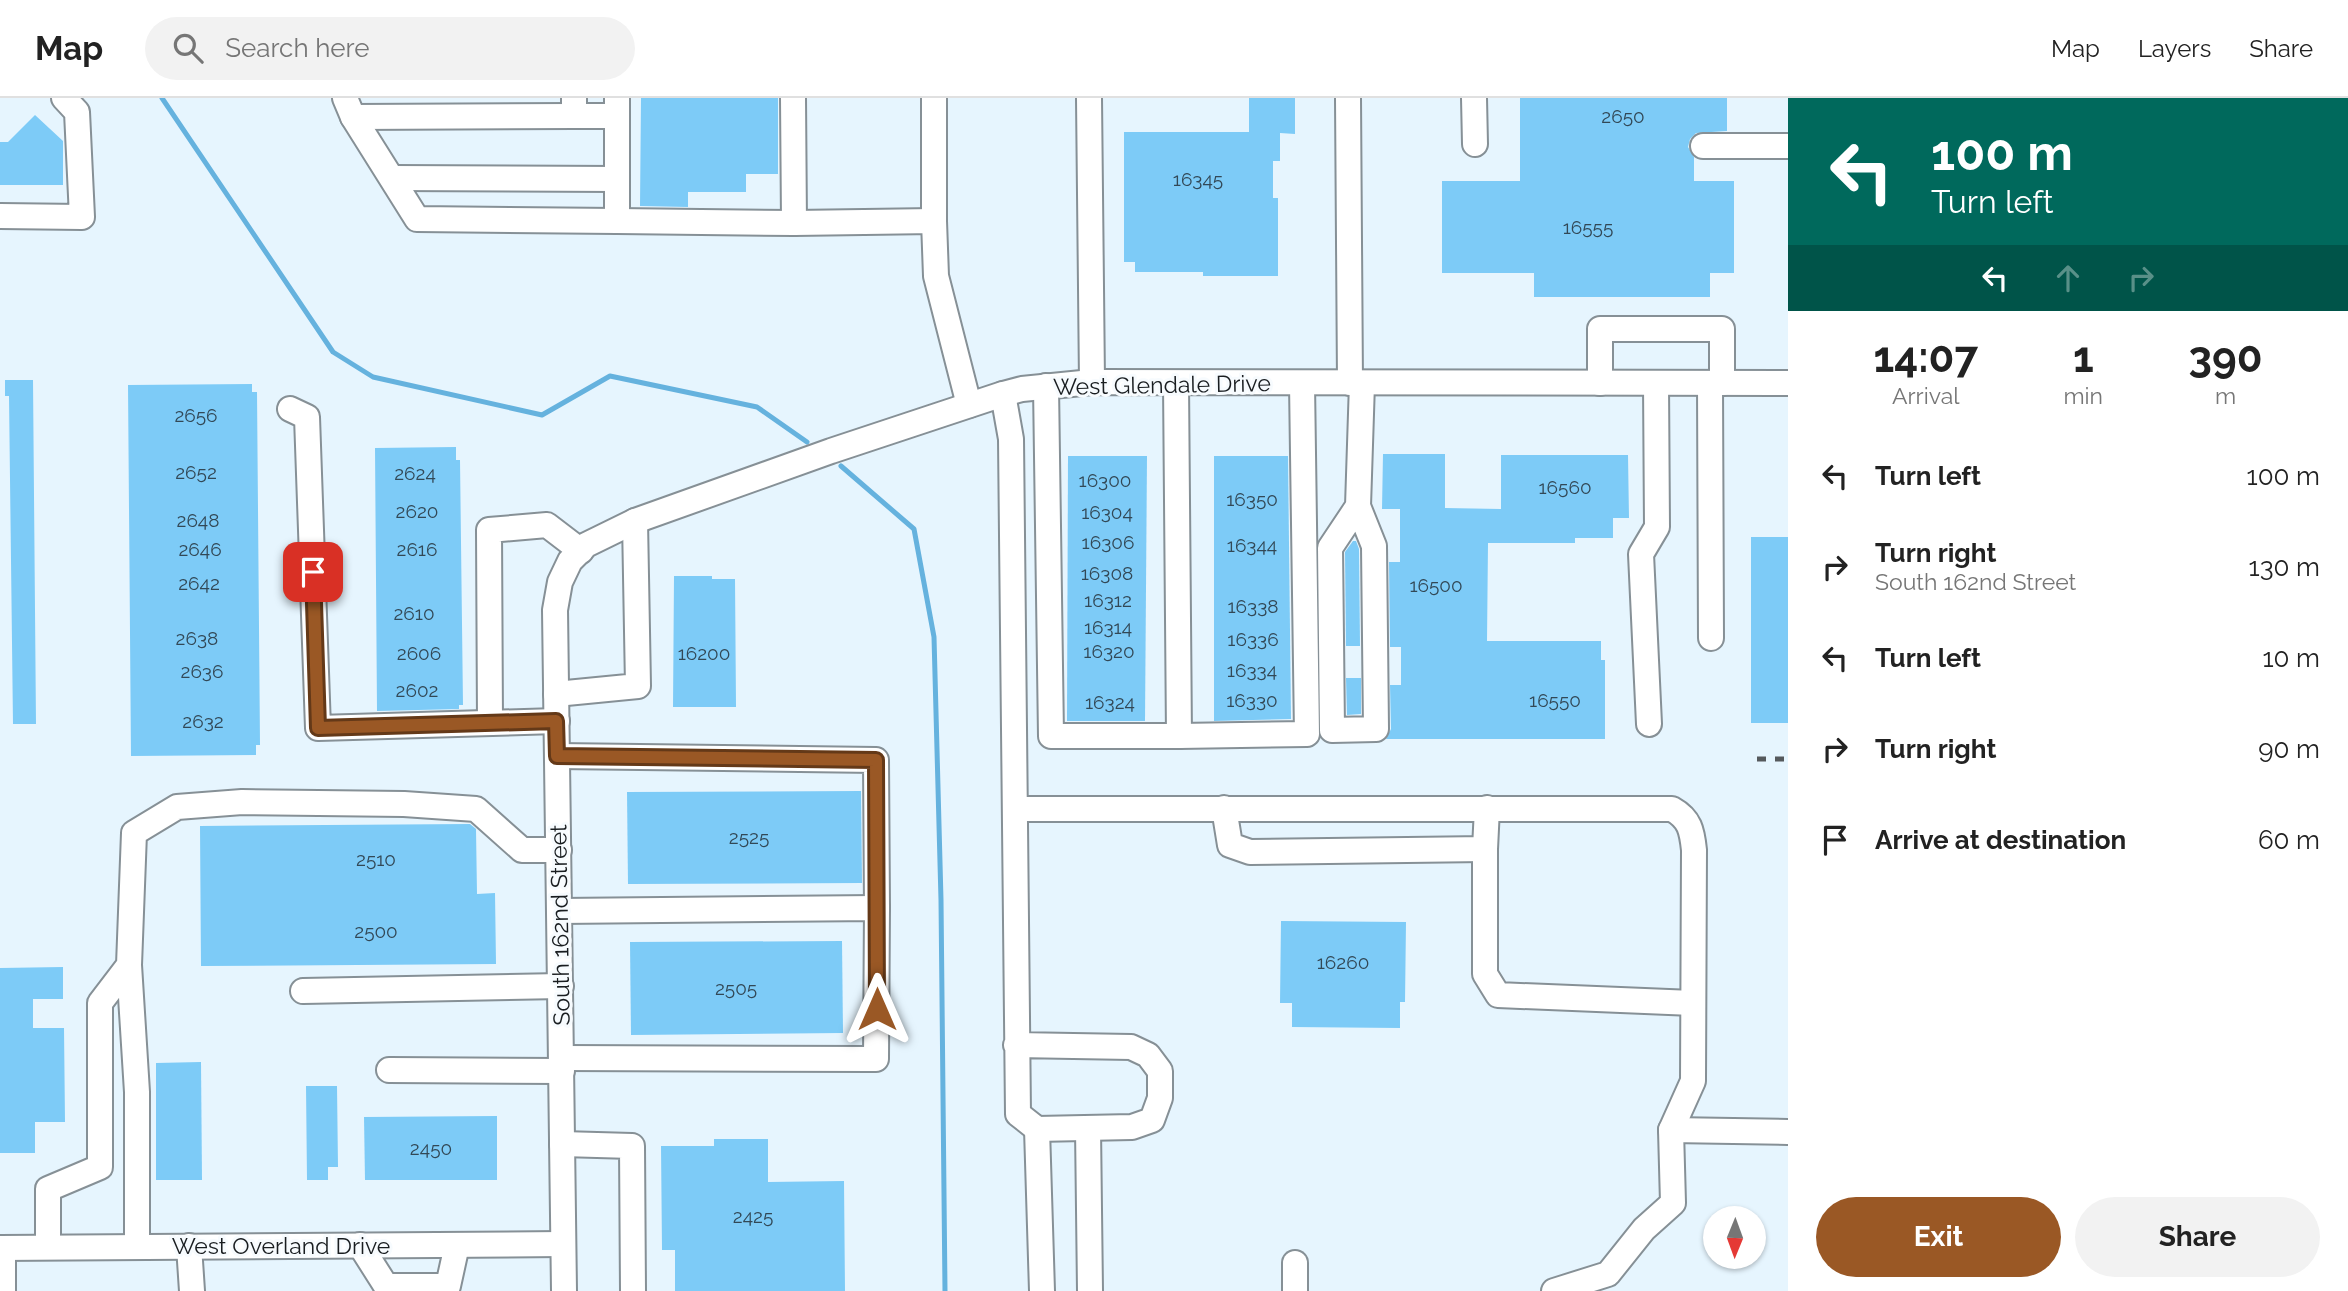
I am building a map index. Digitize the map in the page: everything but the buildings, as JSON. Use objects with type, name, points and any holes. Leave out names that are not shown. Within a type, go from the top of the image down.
[{"type":"street","points":[[0,216],[82,216],[77,112],[64,98]]},
{"type":"street","points":[[793,98],[794,223]]},
{"type":"street","points":[[934,98],[936,276],[969,405]]},
{"type":"street","points":[[1089,98],[1092,382]]},
{"type":"street","points":[[1348,98],[1358,506],[1374,546],[1376,729],[1332,730],[1331,548],[1358,506]]},
{"type":"street","points":[[1474,98],[1475,144]]},
{"type":"street","points":[[349,107],[417,219],[794,223],[934,221]]},
{"type":"street","points":[[349,107],[617,107],[617,221]]},
{"type":"street","points":[[1703,146],[1788,146]]},
{"type":"street","points":[[392,178],[617,179]]},
{"type":"street","points":[[1600,383],[1600,329],[1722,329],[1716,383],[1711,638]]},
{"type":"street","name":"West Glendale Drive","points":[[575,556],[586,545],[635,521],[969,405],[1003,394],[1046,386],[1092,382],[1788,383]]},
{"type":"street","points":[[1176,383],[1179,736]]},
{"type":"street","points":[[1046,386],[1051,736],[1179,736],[1307,734],[1302,383]]},
{"type":"street","points":[[1649,724],[1641,554],[1657,527],[1656,383]]},
{"type":"street","points":[[1003,394],[1011,439],[1016,1016],[1018,1114],[1037,1129],[1132,1128],[1152,1120],[1160,1098],[1160,1071],[1149,1055],[1130,1047],[1017,1045]]},
{"type":"street","points":[[290,409],[307,417],[318,728],[556,721]]},
{"type":"street","points":[[556,694],[638,686],[635,521]]},
{"type":"street","points":[[491,723],[489,530],[547,525],[575,556]]},
{"type":"street","name":"South 162nd Street","points":[[564,1291],[555,600],[559,582],[575,556]]},
{"type":"street","points":[[389,1070],[876,1059],[876,760],[557,756]]},
{"type":"street","points":[[137,1247],[137,1092],[129,965],[134,832],[177,807],[242,802],[404,804],[476,809],[522,850],[559,850]]},
{"type":"street","points":[[1224,808],[1230,845],[1250,852],[1485,849]]},
{"type":"street","points":[[1487,808],[1485,974],[1498,995],[1693,1003]]},
{"type":"street","points":[[1015,809],[1672,810],[1686,819],[1691,828],[1694,850],[1693,1081],[1671,1130],[1673,1203],[1644,1229],[1608,1274],[1554,1291]]},
{"type":"street","points":[[560,911],[877,908]]},
{"type":"street","points":[[48,1247],[48,1189],[100,1167],[100,1003],[129,965]]},
{"type":"street","points":[[303,991],[561,986]]},
{"type":"street","points":[[1088,1128],[1090,1291]]},
{"type":"street","points":[[1037,1129],[1042,1291]]},
{"type":"street","points":[[1671,1130],[1788,1132]]},
{"type":"street","points":[[562,1144],[632,1146],[633,1291]]},
{"type":"street","name":"West Overland Drive","points":[[1,1248],[563,1244]]},
{"type":"street","points":[[360,1245],[386,1286],[448,1286],[457,1245]]},
{"type":"street","points":[[189,1246],[191,1291]]},
{"type":"street","points":[[1,1248],[3,1291]]},
{"type":"street","points":[[1295,1263],[1295,1291]]},
{"type":"shaded area","points":[[0,98],[1788,98],[1788,1291],[0,1291]]},
{"type":"waterway","points":[[162,98],[333,352],[373,377],[542,415],[610,376],[757,407],[807,442]]},
{"type":"waterway","points":[[841,466],[914,529],[934,637],[941,900],[945,1291]]},
{"type":"railway","points":[[1757,759],[1788,759]]},
{"type":"route","points":[[313,572],[318,728],[556,721],[557,756],[876,760],[877,1009]]}]
